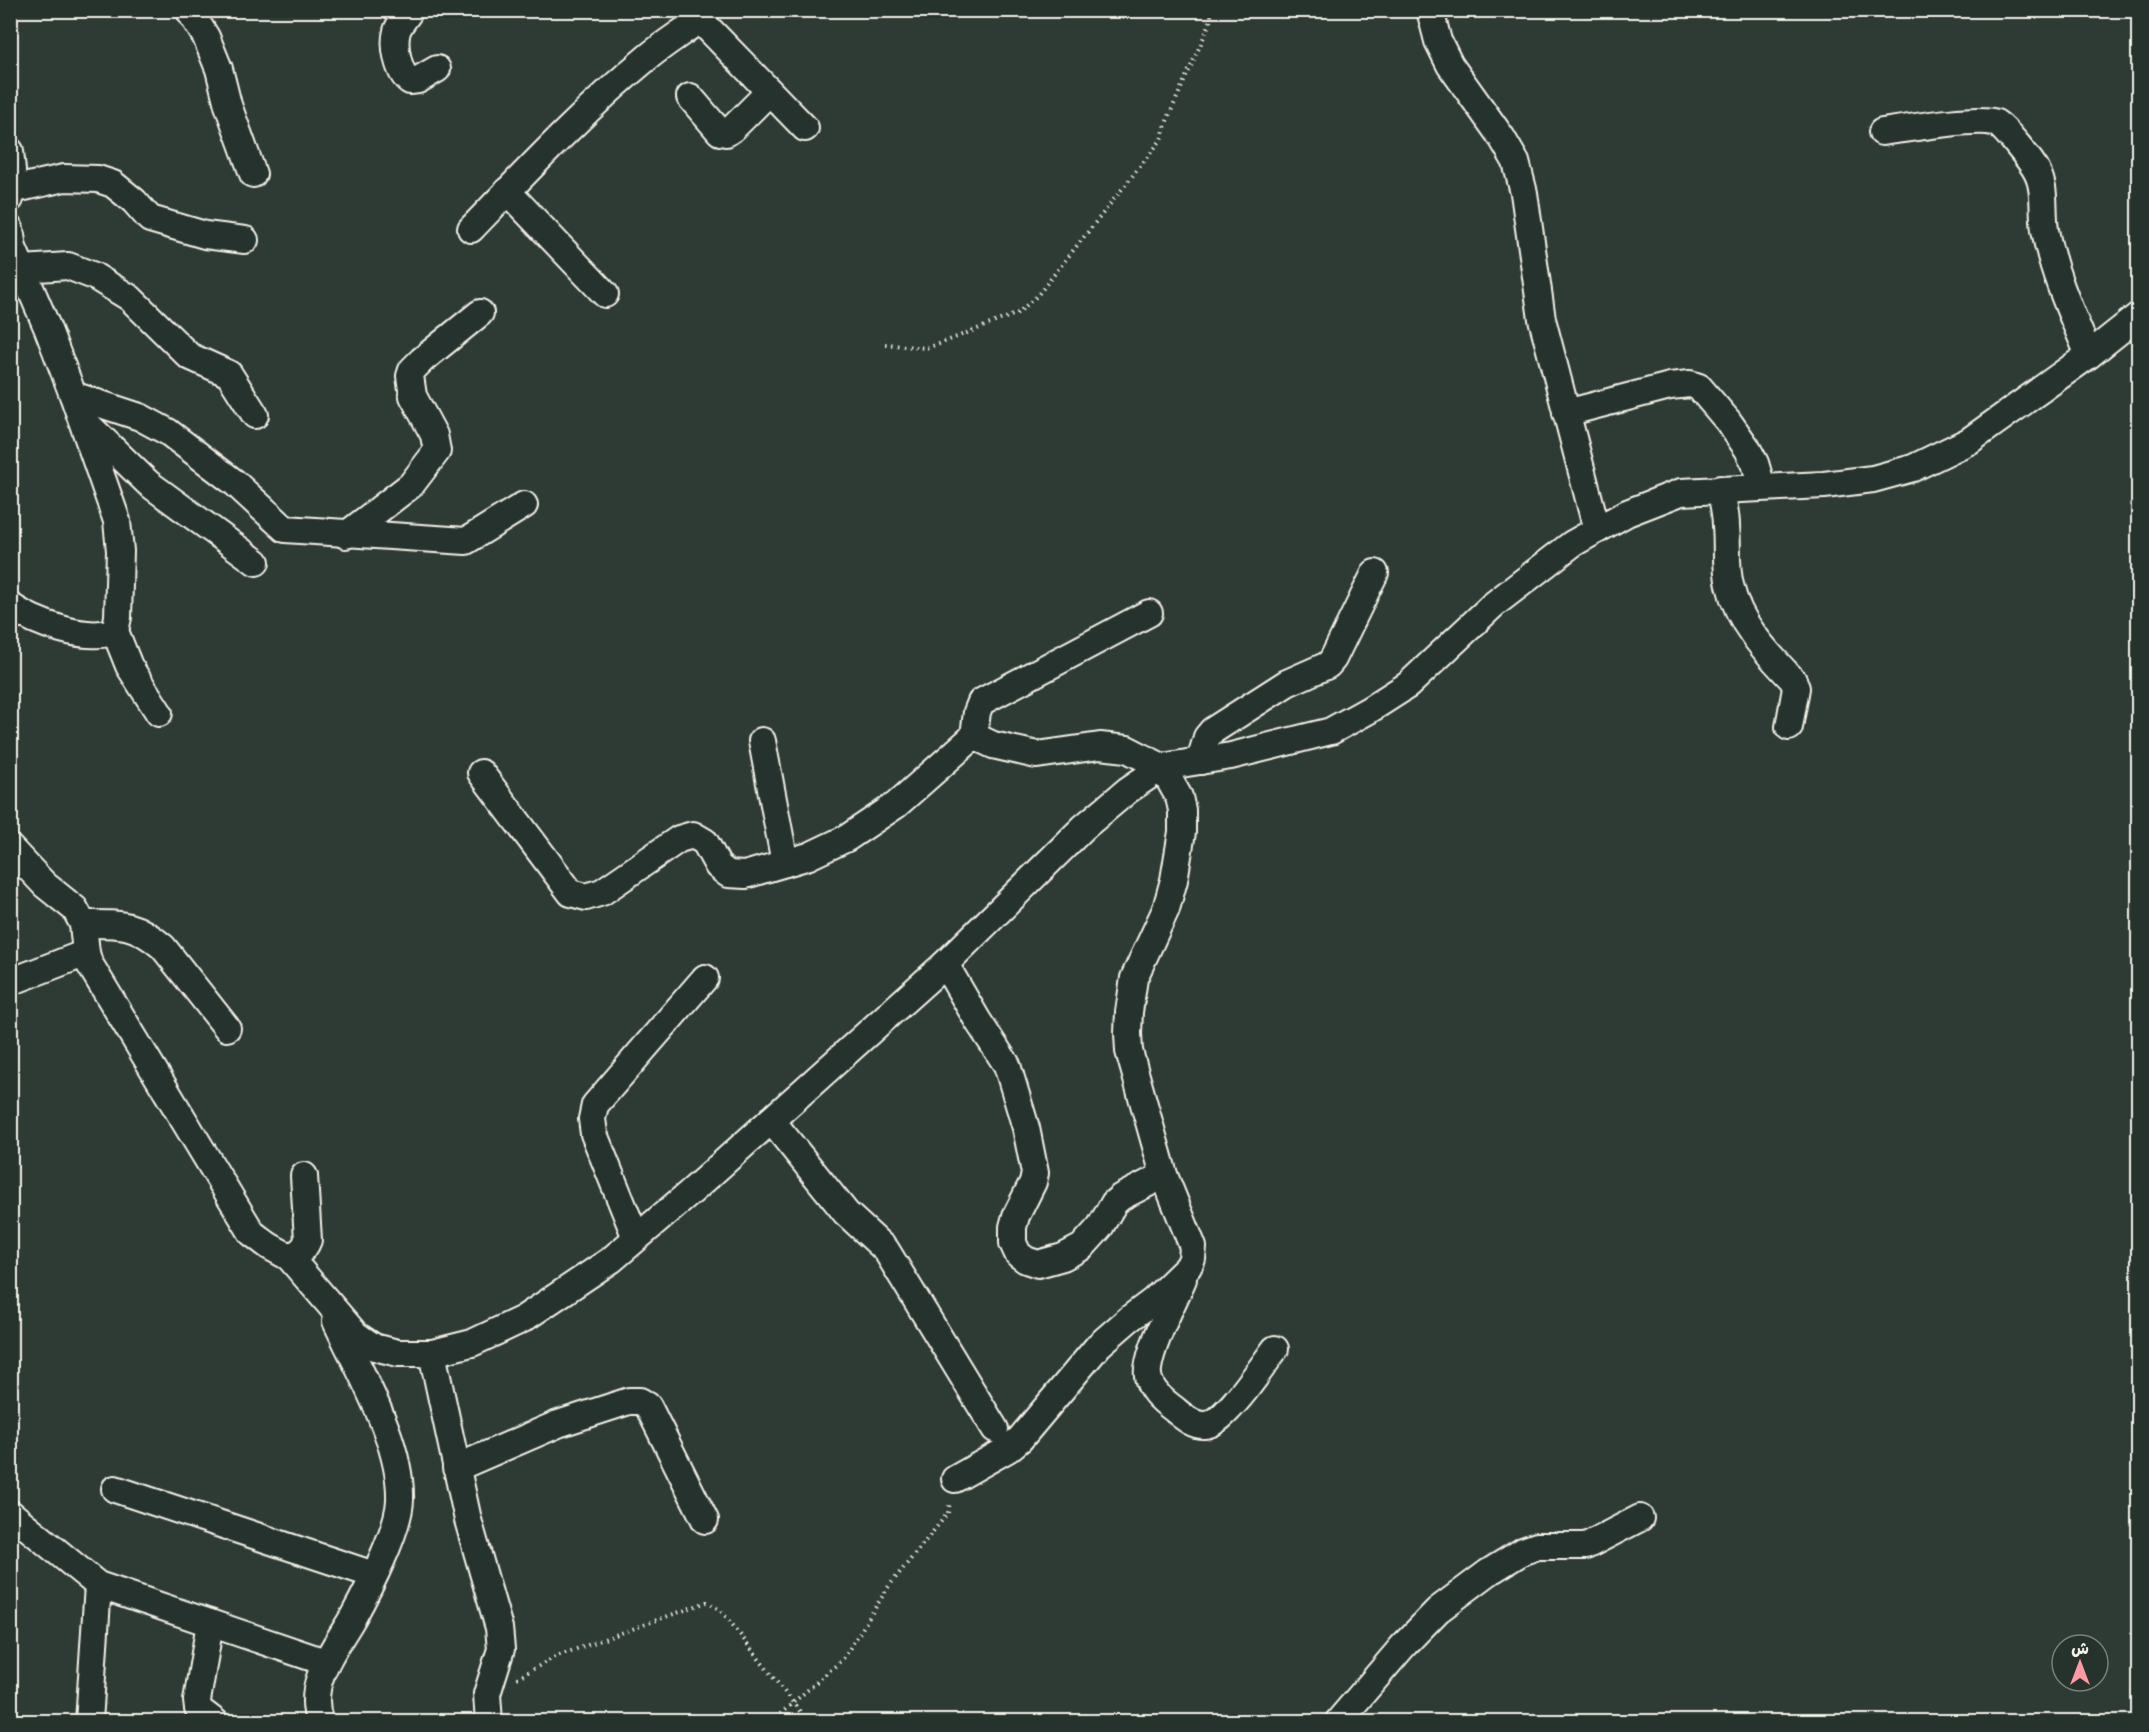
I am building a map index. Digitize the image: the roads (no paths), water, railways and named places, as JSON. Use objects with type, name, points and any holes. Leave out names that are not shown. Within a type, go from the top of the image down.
[{"type":"street","points":[[189,10],[206,37],[219,69],[228,105],[253,174]]},
{"type":"street","points":[[410,10],[397,31],[396,42],[401,70],[405,78],[410,81],[418,80],[437,69]]},
{"type":"street","points":[[1430,10],[1438,41],[1450,65],[1502,138],[1516,162],[1524,193],[1542,319],[1597,530]]},
{"type":"street","points":[[471,229],[554,142],[649,56],[702,15],[769,92],[805,128]]},
{"type":"street","points":[[690,97],[720,132],[726,133],[769,92]]},
{"type":"street","points":[[1882,132],[1978,121],[1996,123],[2030,158],[2042,187],[2045,230],[2053,262],[2066,302],[2090,355]]},
{"type":"street","points":[[10,151],[12,171],[10,199]]},
{"type":"street","points":[[11,190],[64,178],[98,179],[112,184],[127,195],[150,219],[205,235],[245,240]]},
{"type":"street","points":[[507,191],[605,294]]},
{"type":"street","points":[[14,248],[73,395],[117,521],[120,551],[118,617],[115,632],[129,666],[159,713]]},
{"type":"street","points":[[14,248],[94,276],[130,298],[189,356],[229,374],[255,416]]},
{"type":"street","points":[[346,534],[411,484],[437,452],[434,435],[412,396],[410,376],[412,370],[422,360],[480,313]]},
{"type":"street","points":[[10,848],[45,885],[75,909],[83,924],[89,963],[252,1233],[289,1257],[356,1335],[374,1347],[398,1353],[432,1353],[472,1343],[523,1319],[601,1267],[636,1238],[945,964],[1084,827],[1128,790],[1162,767],[1232,756],[1331,731],[1370,710],[1408,685],[1493,605],[1572,544],[1628,513],[1681,492],[1824,485],[1873,479],[1913,468],[1969,441],[2090,355],[2139,315]]},
{"type":"street","points":[[1566,413],[1670,386],[1690,384],[1698,387],[1728,421],[1747,448],[1755,463],[1762,487]]},
{"type":"street","points":[[73,395],[140,417],[168,432],[235,483],[285,529],[466,541],[524,506]]},
{"type":"street","points":[[81,419],[148,483],[256,562]]},
{"type":"street","points":[[1720,489],[1726,524],[1730,587],[1737,608],[1751,632],[1793,680],[1796,688],[1789,727]]},
{"type":"street","points":[[1200,761],[1207,736],[1212,731],[1287,683],[1319,670],[1333,659],[1375,573]]},
{"type":"street","points":[[10,606],[60,629],[103,636],[115,632]]},
{"type":"street","points":[[481,773],[571,893],[586,897],[602,892],[679,839],[693,835],[705,842],[718,866],[728,874],[745,875],[809,856],[847,838],[896,805],[974,736],[977,712],[981,702],[1149,614]]},
{"type":"street","points":[[974,736],[993,745],[1037,755],[1100,746],[1127,749],[1162,767],[1179,797],[1182,810],[1182,832],[1166,909],[1134,978],[1128,1033],[1129,1051],[1164,1176],[1193,1248],[1192,1259],[1155,1346],[1148,1370],[1149,1383],[1160,1399],[1193,1424],[1208,1426],[1223,1417],[1275,1349]]},
{"type":"street","points":[[762,741],[785,862]]},
{"type":"street","points":[[83,924],[122,924],[150,936],[163,947],[226,1028]]},
{"type":"street","points":[[10,982],[86,953]]},
{"type":"street","points":[[945,964],[1007,1065],[1026,1128],[1035,1173],[1033,1182],[1016,1216],[1013,1244],[1018,1254],[1038,1264],[1063,1257],[1082,1247],[1100,1227],[1114,1203],[1121,1197],[1164,1176]]},
{"type":"street","points":[[636,1238],[594,1134],[592,1119],[595,1105],[705,978]]},
{"type":"street","points":[[771,1120],[846,1213],[886,1250],[995,1429]]},
{"type":"street","points":[[289,1257],[301,1252],[308,1240],[304,1176]]},
{"type":"street","points":[[956,1479],[1008,1449],[1099,1345],[1153,1301],[1188,1267]]},
{"type":"street","points":[[320,1722],[315,1694],[326,1662],[354,1616],[374,1575],[389,1542],[400,1501],[398,1463],[376,1406],[326,1302]]},
{"type":"street","points":[[432,1353],[468,1520],[499,1628],[501,1649],[487,1694],[489,1722]]},
{"type":"street","points":[[456,1468],[558,1424],[629,1401],[640,1401],[648,1406],[705,1520]]},
{"type":"street","points":[[115,1489],[374,1575]]},
{"type":"street","points":[[10,1513],[98,1585],[326,1662]]},
{"type":"street","points":[[1338,1722],[1395,1654],[1438,1610],[1489,1572],[1523,1551],[1537,1546],[1586,1546],[1640,1518]]},
{"type":"street","points":[[89,1722],[98,1585]]},
{"type":"street","points":[[210,1623],[197,1701],[198,1709],[215,1722]]}]
